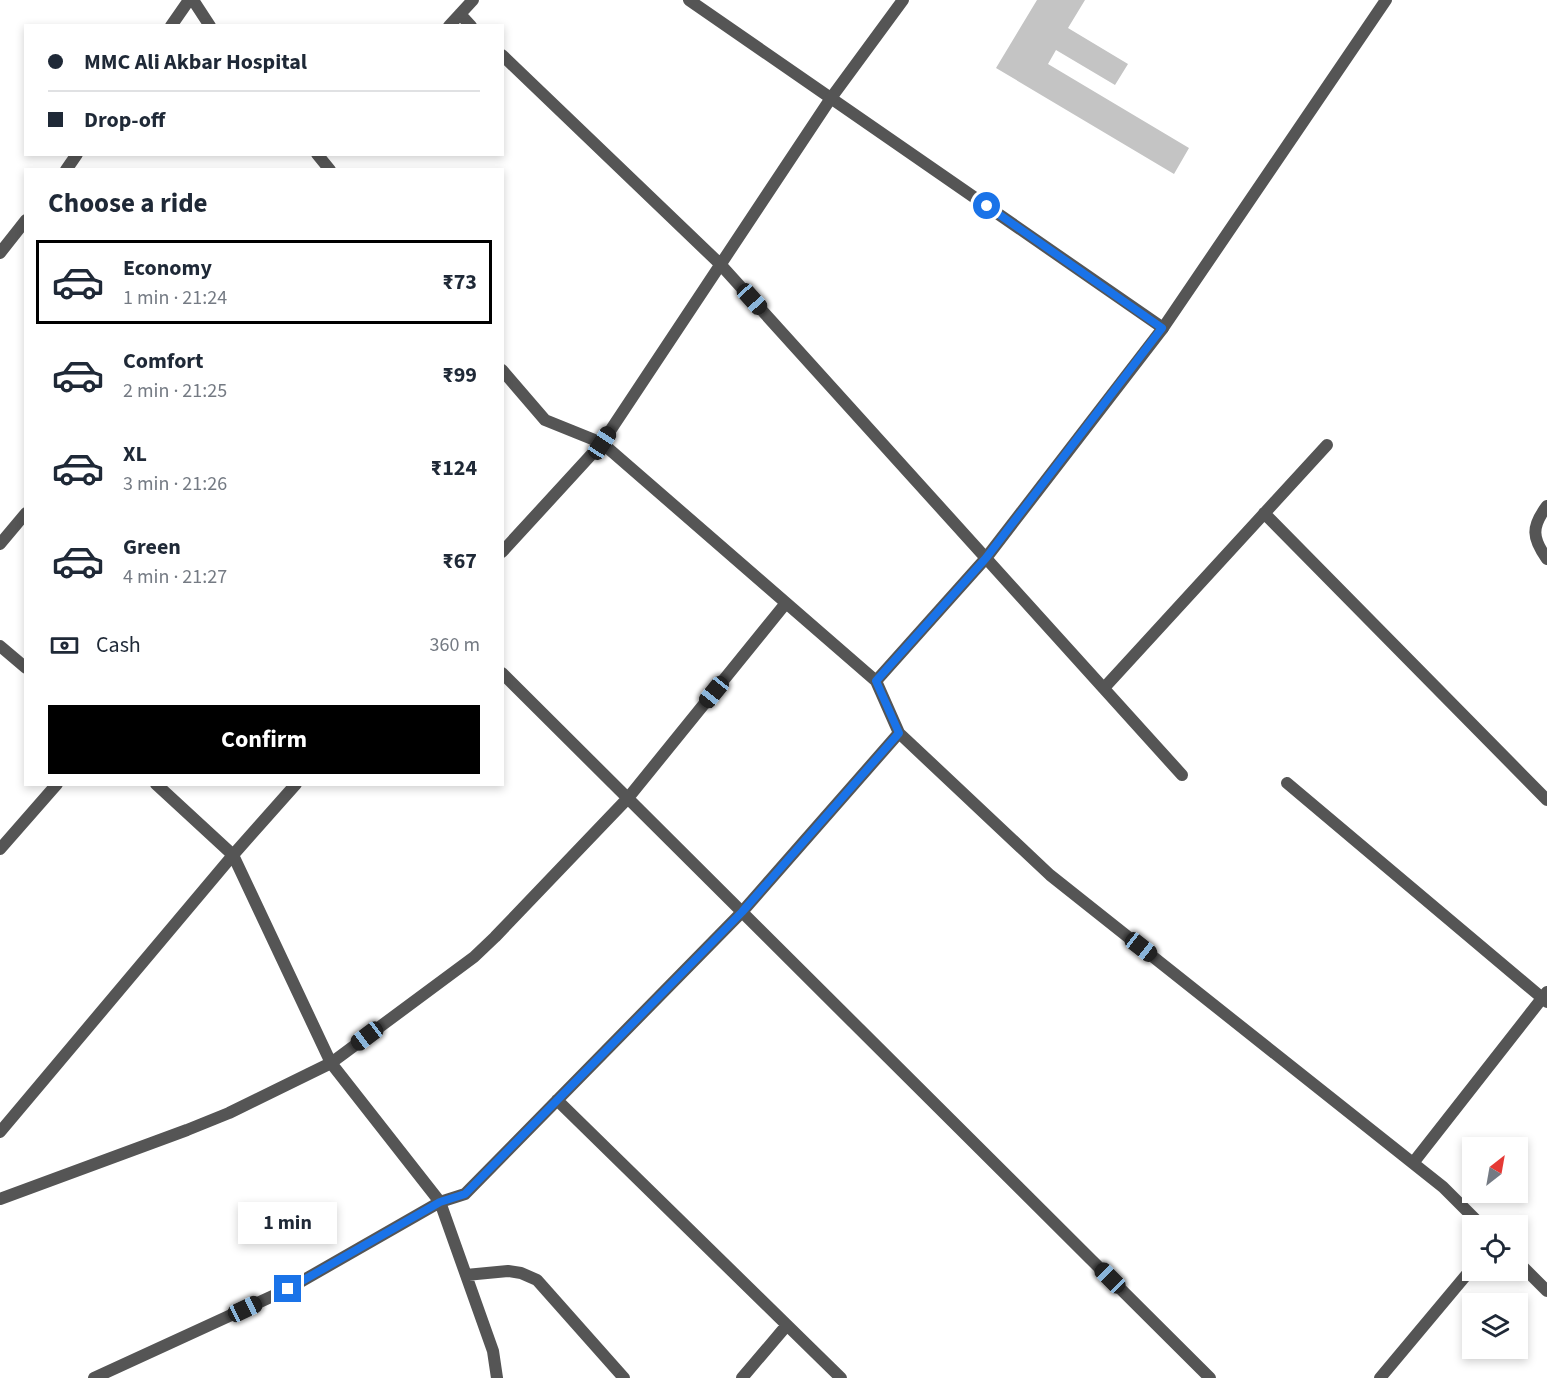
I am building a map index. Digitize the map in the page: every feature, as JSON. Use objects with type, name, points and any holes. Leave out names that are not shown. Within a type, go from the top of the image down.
[{"type":"street","points":[[173,24],[191,0],[209,24]]},
{"type":"street","points":[[451,24],[473,0]]},
{"type":"street","points":[[690,0],[1162,328]]},
{"type":"street","points":[[504,550],[602,443],[831,98],[903,0]]},
{"type":"street","points":[[876,681],[986,558],[1162,328],[1386,0]]},
{"type":"street","points":[[460,14],[469,24]]},
{"type":"street","points":[[504,57],[720,264],[1182,775]]},
{"type":"street","points":[[0,253],[24,223]]},
{"type":"street","points":[[504,372],[545,420],[602,443],[876,681],[899,733],[1050,875],[1443,1187],[1471,1215]]},
{"type":"street","points":[[1104,688],[1327,445]]},
{"type":"street","points":[[1547,506],[1534,531],[1537,546],[1547,559]]},
{"type":"street","points":[[1264,513],[1547,800]]},
{"type":"street","points":[[0,544],[24,515]]},
{"type":"street","points":[[0,1199],[187,1130],[228,1113],[331,1063],[474,957],[628,798],[786,603]]},
{"type":"street","points":[[0,646],[24,666]]},
{"type":"street","points":[[504,675],[1210,1378]]},
{"type":"street","points":[[94,1378],[288,1289],[440,1202],[465,1194],[742,912],[899,733]]},
{"type":"street","points":[[1287,783],[1545,997],[1413,1163]]},
{"type":"street","points":[[0,849],[55,786]]},
{"type":"street","points":[[158,786],[234,855],[331,1063],[440,1202],[493,1351],[497,1378]]},
{"type":"street","points":[[0,1132],[294,786]]},
{"type":"street","points":[[557,1100],[841,1378]]},
{"type":"street","points":[[466,1275],[508,1272],[521,1273],[537,1280],[624,1378]]},
{"type":"street","points":[[1528,1272],[1547,1291]]},
{"type":"street","points":[[1380,1378],[1462,1280]]},
{"type":"street","points":[[742,1378],[787,1325]]},
{"type":"building","points":[[1037,0],[1085,0],[1068,28],[1128,64],[1115,85],[1056,50],[1048,64],[1189,148],[1174,174],[996,68]]},
{"type":"route","points":[[288,1289],[440,1202],[465,1194],[742,912],[899,733],[876,681],[986,558],[1162,328],[987,206]]}]
